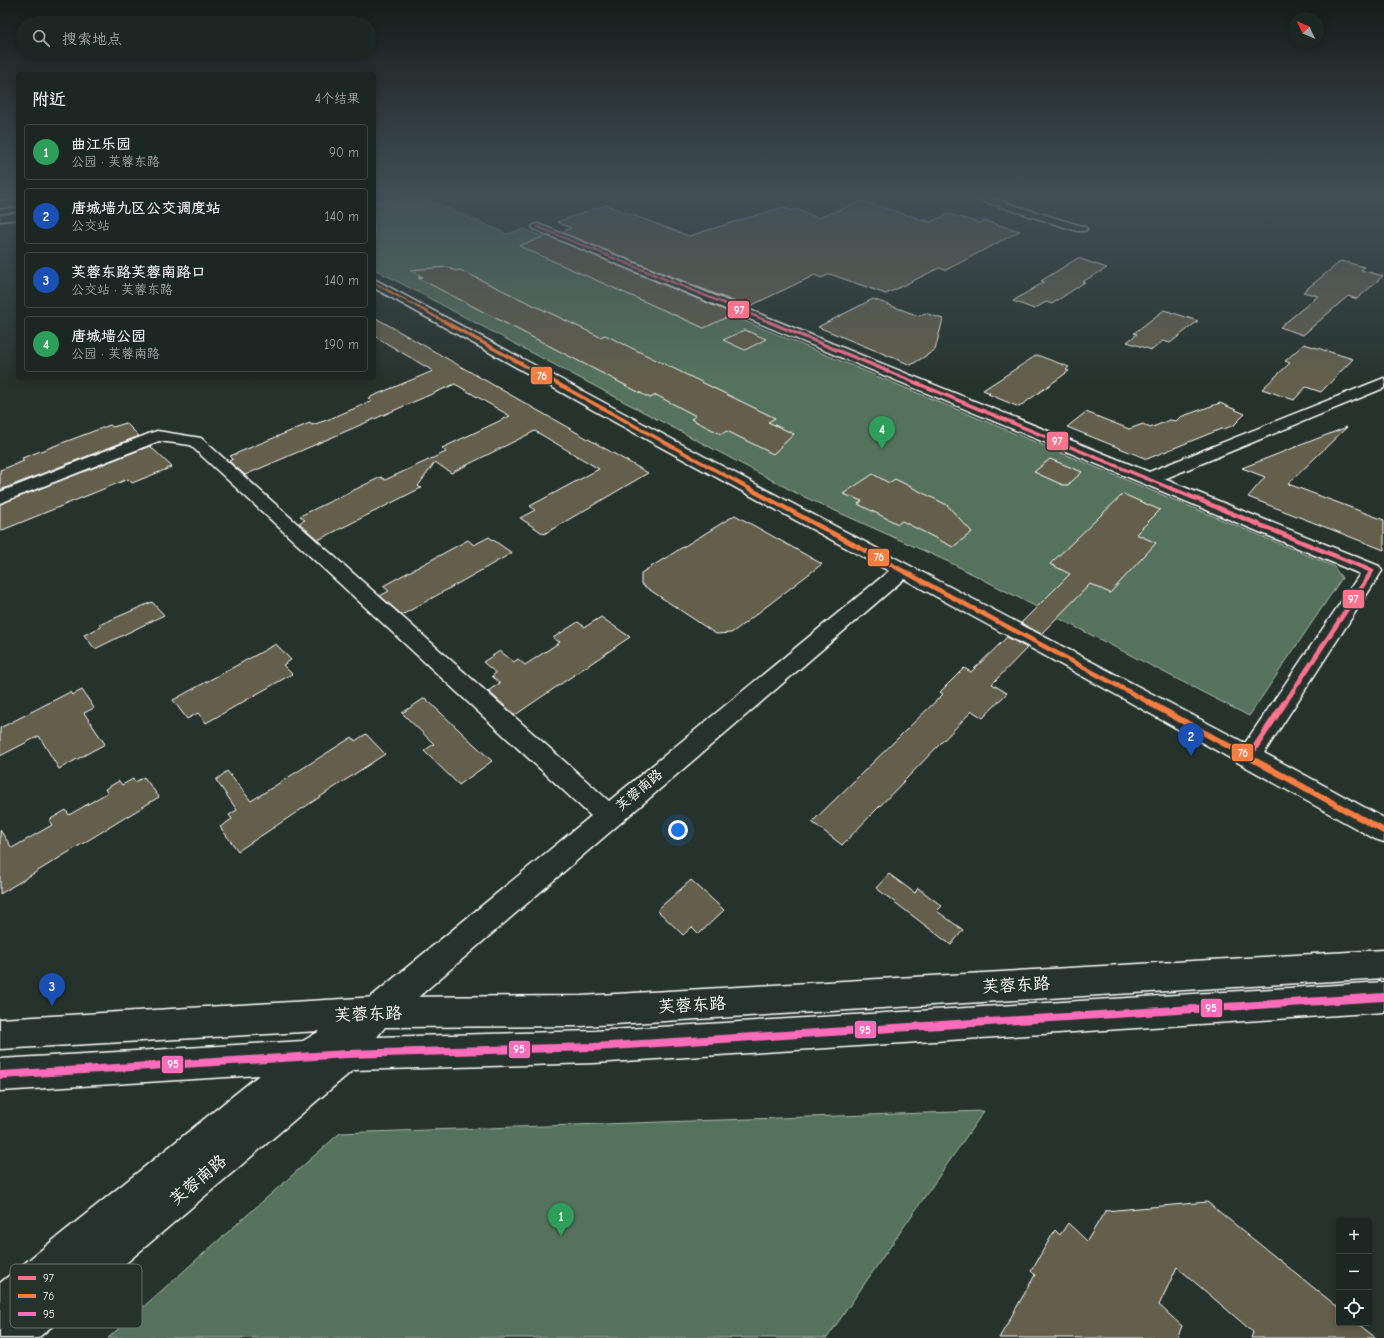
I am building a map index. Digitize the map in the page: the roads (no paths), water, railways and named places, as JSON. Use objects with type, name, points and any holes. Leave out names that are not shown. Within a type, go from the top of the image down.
[{"type":"main road","points":[[612,257],[1372,571],[1250,756]]},
{"type":"main road","points":[[376,284],[1250,756],[1384,830]]},
{"type":"main road","points":[[1148,479],[1384,383]]},
{"type":"main road","points":[[0,498],[157,436],[195,441],[608,816]]},
{"type":"main road","name":"芙蓉南路","points":[[53,1264],[305,1058],[377,1012],[608,816],[903,570]]},
{"type":"main road","name":"芙蓉东路","points":[[0,1034],[377,1012],[580,1011],[1384,964]]},
{"type":"main road","points":[[0,1075],[305,1058],[347,1054],[594,1047],[1384,997]]},
{"type":"main road","name":"芙蓉南路","points":[[97,1264],[347,1054],[377,1012]]},
{"type":"main road","name":"芙蓉南路","points":[[0,1307],[10,1299]]},
{"type":"main road","name":"芙蓉南路","points":[[9,1338],[21,1328]]},
{"type":"place","name":"唐城墙公园","points":[[882,449]]},
{"type":"place","name":"唐城墙九区公交调度站","points":[[1191,756]]},
{"type":"place","name":"芙蓉东路芙蓉南路口","points":[[52,1006]]},
{"type":"place","name":"曲江乐园","points":[[561,1236]]}]
